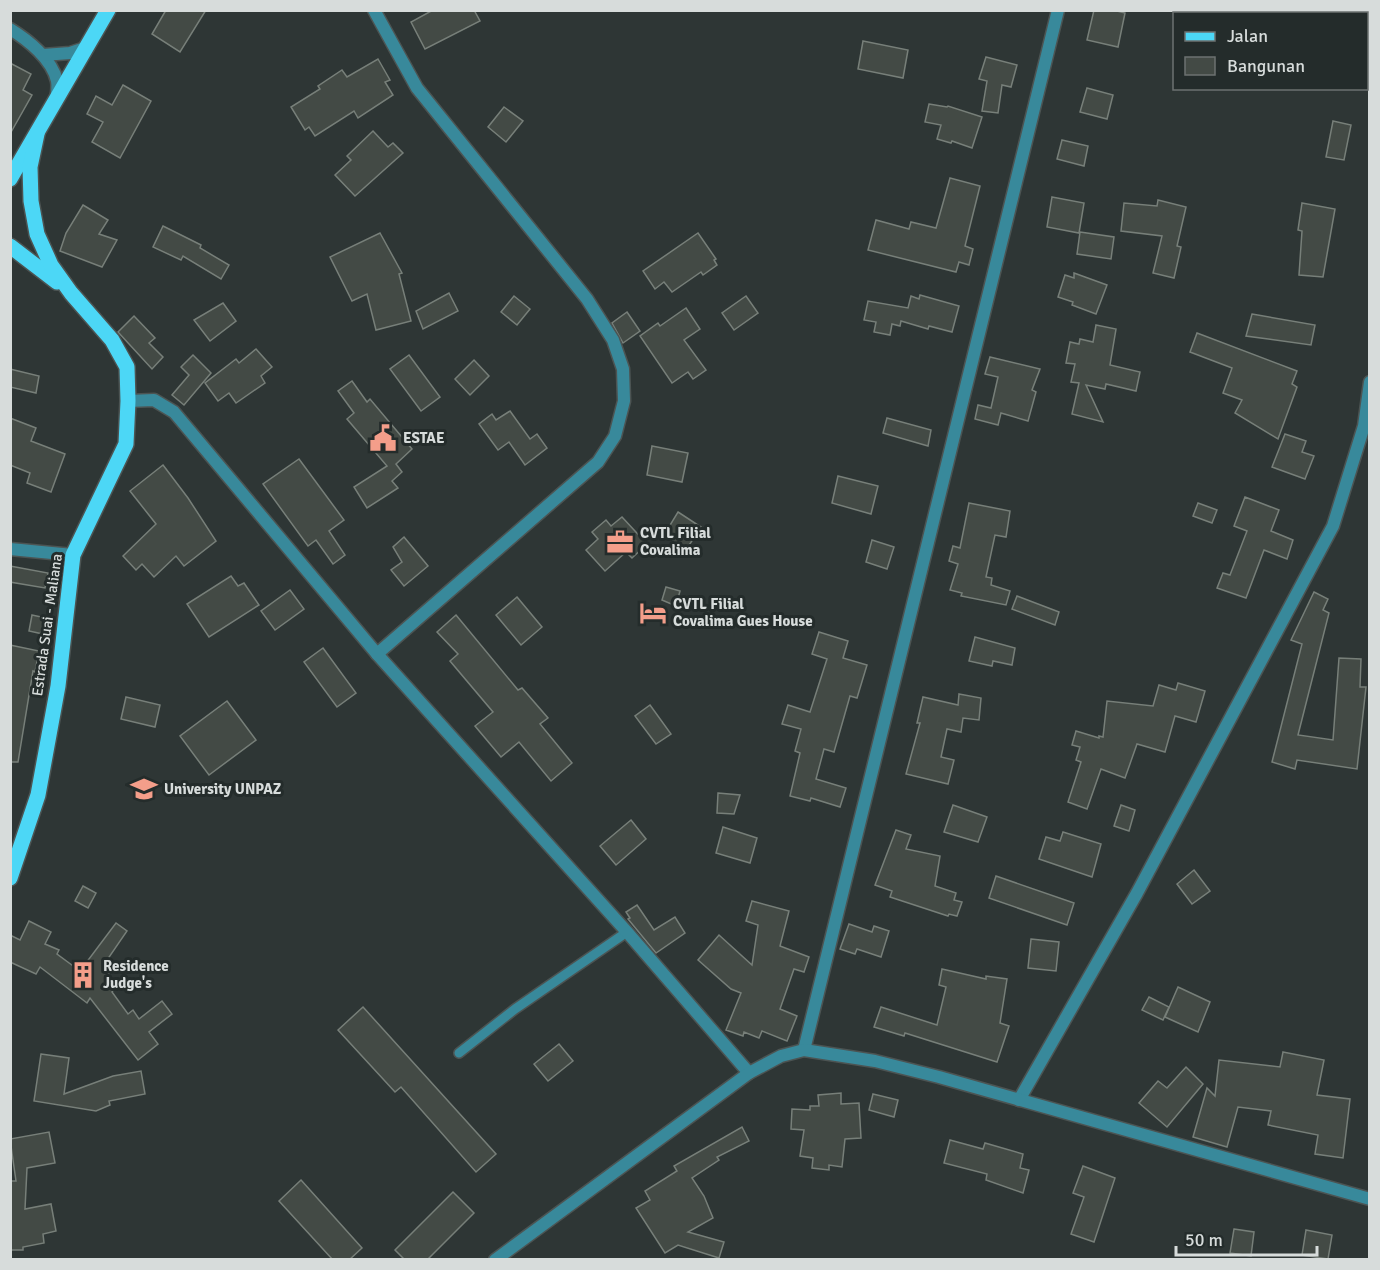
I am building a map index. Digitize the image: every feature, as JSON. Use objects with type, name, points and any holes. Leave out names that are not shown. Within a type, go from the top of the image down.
[{"type":"main road","name":"Estrada Suai - Maliana","points":[[10,179],[108,10]]},
{"type":"main road","name":"Estrada Suai - Maliana","points":[[10,878],[38,795],[58,686],[73,555],[126,444],[128,401],[128,367],[112,340],[71,293],[51,265],[37,234],[30,201],[30,167],[37,134]]},
{"type":"main road","name":"Estrada Suai - Maliana","points":[[10,246],[71,293]]},
{"type":"street","points":[[374,10],[417,88],[586,299],[613,340],[623,369],[624,401],[615,436],[598,462],[377,654]]},
{"type":"street","points":[[804,1050],[1058,10]]},
{"type":"street","points":[[10,29],[26,39],[43,55],[57,80],[56,101]]},
{"type":"street","points":[[43,55],[70,53],[88,47]]},
{"type":"street","points":[[1019,1100],[1137,893],[1333,526],[1364,426],[1370,382]]},
{"type":"street","points":[[128,401],[154,400],[174,412],[377,654],[627,932],[749,1072]]},
{"type":"street","points":[[10,549],[73,555]]},
{"type":"street","points":[[495,1260],[749,1072],[781,1056],[804,1050],[874,1061],[1370,1199]]},
{"type":"lane","points":[[459,1053],[515,1009],[627,932]]},
{"type":"building","points":[[166,10],[206,10],[180,52],[152,34]]},
{"type":"building","points":[[433,10],[474,10],[480,21],[425,49],[411,22]]},
{"type":"building","points":[[1094,10],[1113,10],[1125,13],[1118,47],[1087,40]]},
{"type":"building","points":[[863,41],[908,50],[903,78],[858,69]]},
{"type":"building","points":[[986,57],[1017,65],[1011,87],[1002,85],[998,113],[982,111],[987,81],[979,79]]},
{"type":"building","points":[[378,59],[390,80],[385,82],[393,95],[358,118],[354,111],[315,136],[309,127],[305,130],[291,107],[320,89],[318,86],[342,70],[347,77]]},
{"type":"building","points":[[10,63],[31,74],[23,90],[32,95],[10,134]]},
{"type":"building","points":[[123,85],[151,101],[120,158],[92,142],[103,122],[87,114],[96,96],[112,105]]},
{"type":"building","points":[[1087,88],[1113,95],[1107,119],[1080,112]]},
{"type":"building","points":[[929,104],[948,106],[982,117],[972,148],[937,139],[941,125],[925,122]]},
{"type":"building","points":[[504,107],[523,121],[506,142],[488,127]]},
{"type":"building","points":[[1333,121],[1351,125],[1344,160],[1326,157]]},
{"type":"building","points":[[373,131],[388,147],[393,143],[403,153],[355,196],[335,175],[351,160],[347,156]]},
{"type":"building","points":[[1062,140],[1088,146],[1084,166],[1057,159]]},
{"type":"building","points":[[950,178],[980,186],[965,246],[973,249],[969,265],[959,262],[956,272],[868,250],[876,220],[909,229],[911,222],[936,228]]},
{"type":"building","points":[[1052,197],[1084,203],[1079,233],[1047,227]]},
{"type":"building","points":[[1158,200],[1186,207],[1177,246],[1181,247],[1174,278],[1153,273],[1162,236],[1121,231],[1124,203],[1157,206]]},
{"type":"building","points":[[1302,203],[1335,209],[1323,277],[1299,275],[1302,231],[1298,230]]},
{"type":"building","points":[[83,205],[108,220],[99,234],[117,240],[102,267],[60,251],[66,233]]},
{"type":"building","points":[[163,226],[201,245],[200,248],[229,265],[221,279],[183,256],[181,260],[153,247]]},
{"type":"building","points":[[1080,232],[1114,237],[1111,259],[1077,254]]},
{"type":"building","points":[[380,233],[402,273],[399,274],[411,321],[376,330],[367,294],[352,301],[330,257]]},
{"type":"building","points":[[698,233],[716,259],[714,260],[717,265],[703,275],[701,272],[672,292],[664,282],[655,289],[643,271]]},
{"type":"building","points":[[1074,273],[1107,285],[1096,314],[1058,297],[1065,275],[1074,278]]},
{"type":"building","points":[[449,293],[458,311],[423,329],[416,311]]},
{"type":"building","points":[[920,295],[959,306],[952,332],[929,326],[928,329],[901,321],[900,326],[892,324],[890,335],[874,332],[876,322],[864,320],[868,301],[908,308],[911,296],[919,299]]},
{"type":"building","points":[[514,296],[530,309],[517,325],[501,312]]},
{"type":"building","points":[[746,296],[758,313],[734,330],[722,313]]},
{"type":"building","points":[[223,303],[236,321],[210,341],[194,320]]},
{"type":"building","points":[[686,308],[700,329],[684,340],[706,370],[693,379],[688,372],[672,383],[640,336],[658,323],[660,326]]},
{"type":"building","points":[[627,312],[640,331],[623,343],[612,323]]},
{"type":"building","points":[[1252,314],[1315,325],[1311,345],[1246,336]]},
{"type":"building","points":[[134,316],[155,338],[149,343],[163,357],[152,369],[118,332]]},
{"type":"building","points":[[1096,325],[1116,329],[1110,365],[1140,372],[1136,391],[1106,384],[1105,389],[1086,385],[1103,422],[1072,414],[1079,383],[1071,382],[1075,364],[1066,363],[1070,342],[1079,344],[1080,339],[1093,342]]},
{"type":"building","points":[[1197,333],[1297,371],[1292,384],[1297,387],[1278,439],[1235,413],[1242,400],[1223,393],[1232,368],[1190,352]]},
{"type":"building","points":[[256,349],[272,367],[261,376],[265,383],[236,403],[229,393],[218,401],[205,383],[236,359],[239,363]]},
{"type":"building","points":[[193,355],[211,373],[184,405],[172,395],[189,375],[181,367]]},
{"type":"building","points":[[409,355],[440,397],[421,411],[390,369]]},
{"type":"building","points":[[990,357],[1040,369],[1032,390],[1036,392],[1028,421],[1001,413],[998,425],[975,419],[978,405],[991,408],[998,377],[985,374]]},
{"type":"building","points":[[474,360],[489,376],[470,395],[455,379]]},
{"type":"building","points":[[10,369],[39,376],[36,393],[10,387]]},
{"type":"building","points":[[352,381],[367,402],[370,399],[412,449],[396,464],[402,472],[392,481],[398,488],[367,508],[354,487],[387,466],[347,419],[354,413],[338,391]]},
{"type":"building","points":[[510,411],[530,439],[537,434],[547,448],[525,465],[509,442],[498,450],[479,424],[492,414],[496,420]]},
{"type":"building","points":[[10,418],[36,428],[31,441],[65,454],[51,492],[27,483],[30,473],[10,465]]},
{"type":"building","points":[[887,418],[931,430],[928,446],[883,433]]},
{"type":"building","points":[[1285,434],[1306,441],[1302,452],[1314,456],[1305,479],[1272,467]]},
{"type":"building","points":[[652,446],[688,453],[682,482],[647,475]]},
{"type":"building","points":[[299,459],[344,520],[329,531],[345,555],[333,564],[316,540],[308,546],[263,484]]},
{"type":"building","points":[[163,465],[216,541],[184,566],[176,556],[154,577],[142,564],[136,570],[123,556],[156,524],[130,491]]},
{"type":"building","points":[[838,476],[878,486],[871,514],[832,503]]},
{"type":"building","points":[[1245,497],[1279,510],[1271,531],[1293,540],[1287,559],[1264,550],[1246,598],[1217,588],[1223,573],[1230,575],[1247,531],[1234,526]]},
{"type":"building","points":[[969,503],[1010,511],[1006,537],[995,535],[986,577],[992,578],[991,585],[1010,591],[1006,605],[961,596],[962,593],[950,590],[958,564],[949,561],[953,546],[960,548]]},
{"type":"building","points":[[1198,503],[1217,510],[1212,523],[1193,516]]},
{"type":"building","points":[[678,512],[701,527],[686,550],[664,535]]},
{"type":"building","name":"CVTL Filial Covalima","points":[[622,517],[647,544],[632,558],[626,552],[605,571],[586,550],[598,539],[592,532],[606,520],[611,526]]},
{"type":"building","points":[[404,537],[428,566],[404,586],[391,570],[402,562],[393,547]]},
{"type":"building","points":[[872,540],[894,547],[887,569],[866,562]]},
{"type":"building","points":[[10,566],[48,573],[45,588],[10,582]]},
{"type":"building","points":[[231,576],[238,586],[244,583],[259,605],[209,637],[187,604]]},
{"type":"building","points":[[666,587],[680,591],[676,606],[662,600]]},
{"type":"building","points":[[290,590],[304,609],[275,630],[261,611]]},
{"type":"building","points":[[1314,592],[1328,599],[1323,610],[1329,613],[1298,735],[1333,740],[1339,658],[1361,659],[1360,687],[1366,687],[1357,769],[1297,760],[1295,769],[1272,762],[1302,644],[1291,640]]},
{"type":"building","points":[[1017,596],[1059,612],[1055,625],[1012,609]]},
{"type":"building","points":[[517,597],[542,627],[521,645],[496,615]]},
{"type":"building","points":[[32,615],[46,618],[43,634],[29,631]]},
{"type":"building","points":[[456,615],[518,690],[522,688],[548,718],[540,724],[572,763],[551,781],[519,742],[501,757],[475,726],[493,712],[450,661],[458,654],[437,632]]},
{"type":"building","points":[[819,632],[848,641],[843,658],[867,665],[857,698],[850,696],[834,752],[824,749],[816,779],[846,788],[840,807],[811,798],[810,801],[790,796],[800,753],[795,751],[801,729],[782,724],[788,705],[810,712],[827,659],[812,654]]},
{"type":"building","points":[[975,637],[1015,648],[1012,665],[993,661],[992,666],[969,661]]},
{"type":"building","points":[[10,645],[39,651],[35,672],[33,671],[18,762],[10,762]]},
{"type":"building","points":[[323,648],[356,693],[337,707],[304,662]]},
{"type":"building","points":[[1178,683],[1205,691],[1196,722],[1175,716],[1165,752],[1137,744],[1125,778],[1101,769],[1087,809],[1068,802],[1081,762],[1076,760],[1080,747],[1072,745],[1076,731],[1099,738],[1099,736],[1103,737],[1107,701],[1153,706],[1159,685],[1176,690]]},
{"type":"building","points":[[959,694],[981,698],[979,720],[963,718],[961,732],[947,729],[941,757],[954,760],[948,784],[906,774],[920,723],[917,723],[923,697],[958,705]]},
{"type":"building","points":[[126,697],[160,705],[155,727],[121,719]]},
{"type":"building","points":[[227,701],[256,740],[209,775],[180,736]]},
{"type":"building","points":[[650,705],[671,734],[656,744],[635,716]]},
{"type":"building","points":[[718,793],[740,795],[734,814],[717,813]]},
{"type":"building","points":[[953,805],[987,817],[978,842],[944,832]]},
{"type":"building","points":[[1121,805],[1135,810],[1129,831],[1114,826]]},
{"type":"building","points":[[631,820],[646,839],[616,865],[600,846]]},
{"type":"building","points":[[723,827],[757,838],[750,863],[716,853]]},
{"type":"building","points":[[896,830],[911,835],[906,849],[940,856],[935,886],[956,893],[954,900],[962,902],[957,916],[949,914],[948,916],[890,897],[892,891],[875,885]]},
{"type":"building","points":[[1063,832],[1101,844],[1092,877],[1039,859],[1046,837],[1060,841]]},
{"type":"building","points":[[1194,870],[1210,891],[1192,904],[1177,884]]},
{"type":"building","points":[[996,876],[1074,903],[1067,925],[989,898]]},
{"type":"building","points":[[83,886],[96,893],[88,908],[75,901]]},
{"type":"building","points":[[752,901],[789,911],[780,946],[809,957],[804,972],[794,969],[780,1009],[797,1016],[787,1041],[762,1031],[759,1038],[744,1032],[743,1036],[726,1030],[741,993],[731,989],[698,960],[719,935],[752,965],[758,925],[746,921]]},
{"type":"building","points":[[637,905],[654,930],[675,917],[685,933],[656,953],[628,919],[630,918],[626,912]]},
{"type":"building","points":[[29,921],[51,932],[45,944],[59,950],[57,954],[80,971],[116,923],[127,931],[107,960],[115,966],[105,979],[115,987],[112,992],[128,1014],[133,1010],[139,1019],[162,1001],[172,1014],[149,1032],[158,1044],[138,1060],[90,998],[87,1003],[40,967],[36,974],[10,962],[10,935],[20,940]]},
{"type":"building","points":[[849,924],[872,932],[874,926],[889,931],[881,957],[857,949],[855,954],[840,949]]},
{"type":"building","points":[[1031,939],[1059,942],[1056,971],[1028,968]]},
{"type":"building","points":[[942,969],[986,979],[986,976],[1007,979],[1000,1023],[1009,1026],[997,1062],[905,1033],[904,1036],[874,1027],[881,1007],[937,1025],[946,987],[939,985]]},
{"type":"building","points":[[1178,987],[1210,1002],[1198,1032],[1165,1017]]},
{"type":"building","points":[[1149,997],[1169,1007],[1163,1020],[1142,1010]]},
{"type":"building","points":[[363,1007],[496,1154],[476,1172],[401,1087],[395,1092],[338,1030]]},
{"type":"building","points":[[559,1044],[573,1061],[548,1081],[534,1064]]},
{"type":"building","points":[[1283,1052],[1324,1060],[1317,1095],[1350,1099],[1343,1158],[1315,1154],[1318,1135],[1268,1125],[1271,1111],[1238,1107],[1227,1147],[1193,1137],[1207,1088],[1215,1096],[1219,1060],[1280,1067]]},
{"type":"building","points":[[41,1054],[69,1058],[64,1094],[113,1076],[141,1071],[145,1094],[109,1101],[110,1105],[96,1111],[34,1101]]},
{"type":"building","points":[[1186,1067],[1203,1084],[1167,1127],[1139,1103],[1158,1081],[1167,1088]]},
{"type":"building","points":[[841,1093],[841,1104],[859,1103],[861,1138],[845,1139],[842,1167],[829,1165],[829,1170],[812,1168],[813,1158],[800,1156],[804,1130],[791,1129],[792,1109],[810,1110],[810,1106],[819,1106],[818,1095]]},
{"type":"building","points":[[873,1094],[898,1100],[894,1117],[869,1110]]},
{"type":"building","points":[[742,1127],[749,1141],[717,1157],[719,1160],[692,1178],[704,1196],[713,1218],[688,1232],[724,1242],[719,1258],[678,1245],[665,1253],[636,1208],[650,1200],[645,1191],[677,1171],[674,1166]]},
{"type":"building","points":[[49,1132],[55,1163],[27,1168],[25,1209],[51,1204],[56,1231],[43,1234],[44,1243],[23,1247],[23,1250],[10,1250],[10,1181],[16,1181],[10,1139]]},
{"type":"building","points":[[950,1140],[983,1149],[985,1143],[1023,1154],[1020,1168],[1029,1170],[1023,1193],[986,1180],[987,1174],[944,1163]]},
{"type":"building","points":[[1083,1166],[1115,1178],[1094,1242],[1071,1234],[1084,1197],[1073,1193]]},
{"type":"building","points":[[301,1180],[362,1248],[349,1260],[333,1260],[279,1201]]},
{"type":"building","points":[[453,1192],[474,1213],[427,1260],[405,1260],[395,1250]]},
{"type":"building","points":[[1234,1229],[1254,1232],[1251,1256],[1230,1253]]},
{"type":"building","points":[[1306,1230],[1332,1235],[1328,1259],[1302,1255]]},
{"type":"place","name":"ESTAE","points":[[383,438]]},
{"type":"place","name":"CVTL Filial Covalima","points":[[620,542]]},
{"type":"place","name":"CVTL Filial Covalima Gues House","points":[[653,613]]},
{"type":"place","name":"University UNPAZ","points":[[144,789]]},
{"type":"place","name":"Residence Judge's","points":[[83,975]]}]
